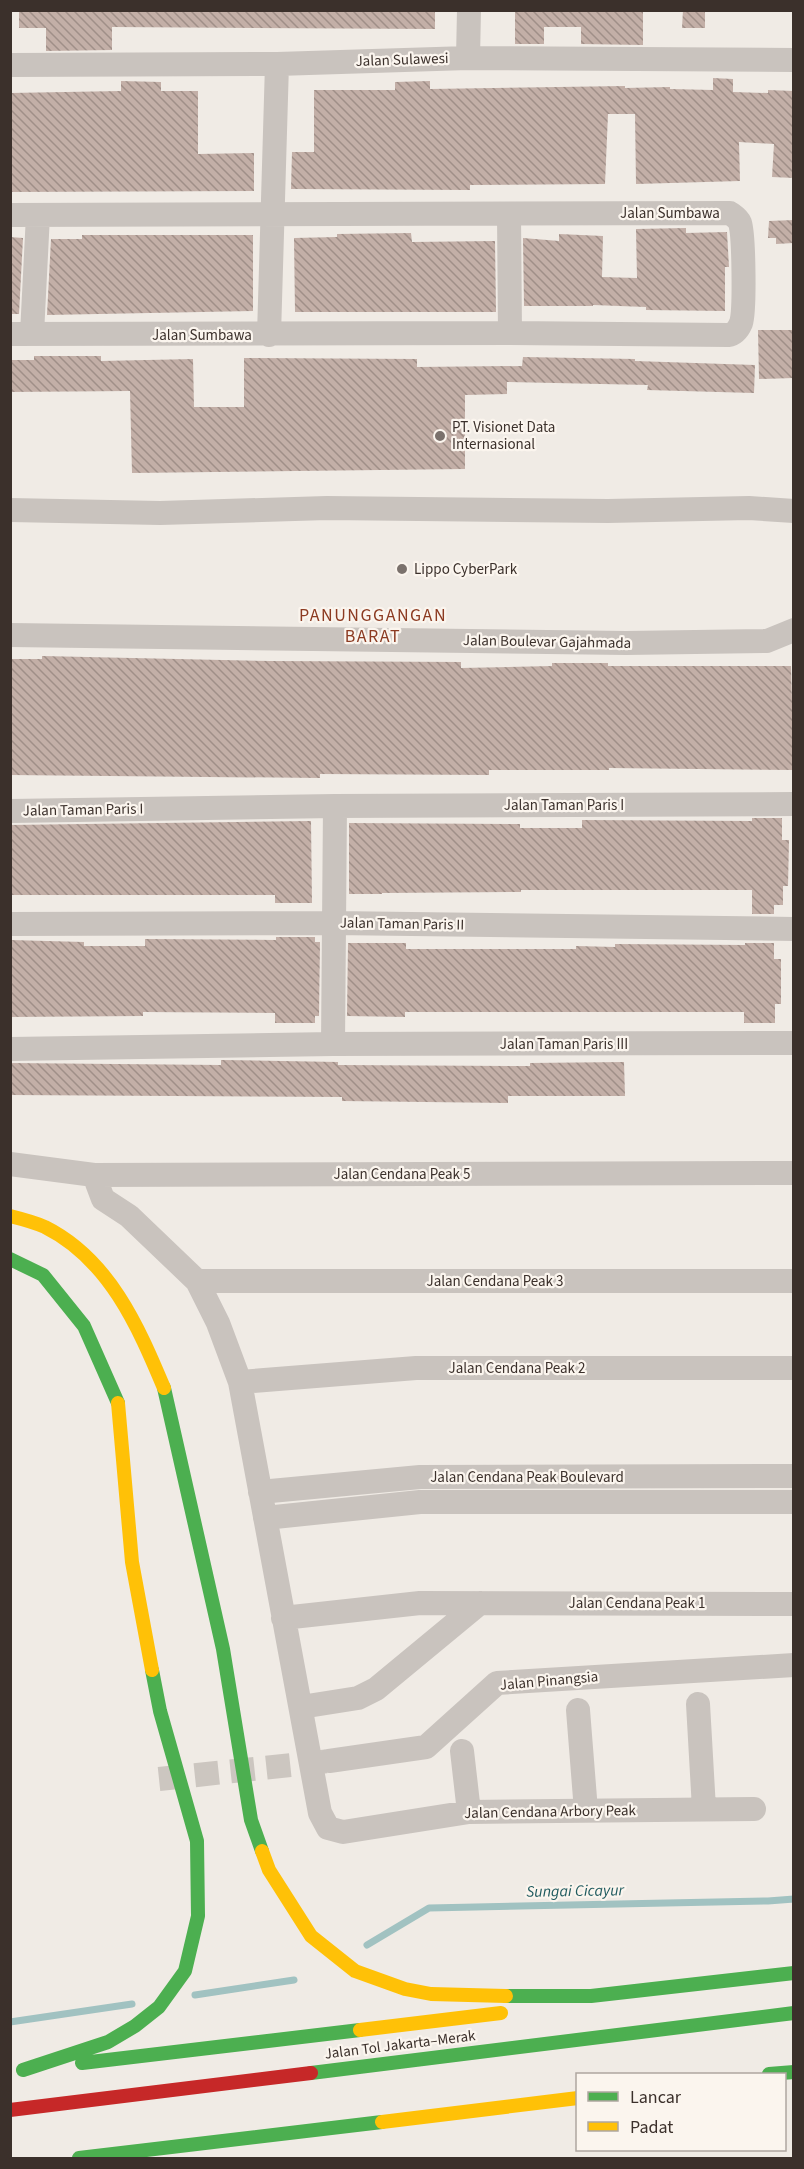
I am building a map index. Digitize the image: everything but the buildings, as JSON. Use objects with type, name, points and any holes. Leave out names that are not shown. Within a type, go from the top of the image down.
[{"type":"main road","points":[[10,1216],[48,1228],[79,1250],[111,1282],[138,1326],[164,1388],[223,1649],[251,1820],[269,1870],[311,1936],[355,1971],[405,1989],[431,1994],[591,1996]]},
{"type":"main road","points":[[10,1258],[43,1275],[84,1326],[118,1403],[132,1562],[160,1711],[196,1841],[198,1916],[185,1971],[159,2007],[135,2026],[108,2042],[17,2071]]},
{"type":"main road","points":[[17,2071],[521,2011],[591,1996],[794,1973]]},
{"type":"main road","name":"Jalan Tol Jakarta–Merak","points":[[10,2110],[794,2013]]},
{"type":"main road","points":[[79,2158],[576,2098]]},
{"type":"street","points":[[468,58],[469,10]]},
{"type":"street","name":"Jalan Sulawesi","points":[[10,65],[277,64],[468,58],[794,60]]},
{"type":"street","points":[[269,335],[277,64]]},
{"type":"street","name":"Jalan Sumbawa","points":[[10,215],[730,213],[737,218],[741,233],[743,312],[738,328],[734,334],[728,336],[510,333],[21,334]]},
{"type":"street","points":[[509,214],[510,333]]},
{"type":"street","points":[[21,334],[38,215]]},
{"type":"street","points":[[10,510],[160,513],[327,508],[608,511],[749,508],[794,511]]},
{"type":"street","name":"Jalan Boulevar Gajahmada","points":[[10,635],[626,643],[767,641],[794,630]]},
{"type":"street","name":"Jalan Taman Paris I","points":[[10,811],[335,806],[794,804]]},
{"type":"street","points":[[333,1044],[335,806]]},
{"type":"street","name":"Jalan Taman Paris II","points":[[10,924],[333,923],[794,928]]},
{"type":"street","name":"Jalan Taman Paris III","points":[[10,1049],[333,1044],[794,1043]]},
{"type":"street","name":"Jalan Cendana Peak 5","points":[[10,1164],[93,1175],[794,1173]]},
{"type":"street","name":"Jalan Cendana Arbory Peak","points":[[93,1175],[103,1199],[129,1216],[197,1281],[218,1323],[240,1382],[320,1813],[328,1828],[343,1832],[469,1812],[754,1809]]},
{"type":"street","name":"Jalan Cendana Peak 3","points":[[197,1281],[794,1281]]},
{"type":"street","name":"Jalan Cendana Peak 2","points":[[240,1382],[416,1368],[794,1368]]},
{"type":"street","name":"Jalan Cendana Peak Boulevard","points":[[261,1492],[420,1477],[794,1476]]},
{"type":"street","points":[[480,1477],[481,1502]]},
{"type":"street","points":[[588,1502],[589,1477]]},
{"type":"street","name":"Jalan Cendana Peak Boulevard","points":[[265,1518],[420,1502],[794,1502]]},
{"type":"street","name":"Jalan Cendana Peak 1","points":[[284,1618],[420,1603],[794,1604]]},
{"type":"street","points":[[301,1707],[358,1698],[376,1689],[480,1603]]},
{"type":"street","name":"Jalan Pinangsia","points":[[329,1761],[426,1747],[493,1685],[502,1682],[794,1665]]},
{"type":"street","points":[[698,1704],[704,1809]]},
{"type":"street","points":[[578,1710],[586,1811]]},
{"type":"street","points":[[462,1750],[469,1812]]},
{"type":"waterway","name":"Sungai Cicayur","points":[[367,1945],[429,1908],[794,1899]]},
{"type":"waterway","name":"Sungai Cicayur","points":[[195,1995],[294,1980]]},
{"type":"waterway","name":"Sungai Cicayur","points":[[10,2022],[132,2004]]},
{"type":"tunnel","points":[[159,1779],[329,1761]]},
{"type":"traffic: fast","points":[[10,1259],[43,1275],[84,1326],[118,1403]]},
{"type":"traffic: fast","points":[[164,1388],[223,1649],[251,1820],[262,1851]]},
{"type":"traffic: fast","points":[[23,2070],[108,2042],[135,2026],[159,2007],[185,1971],[198,1916],[197,1841],[160,1711],[152,1670]]},
{"type":"traffic: fast","points":[[506,1996],[591,1996],[794,1973]]},
{"type":"traffic: fast","points":[[311,2073],[794,2013]]},
{"type":"traffic: fast","points":[[82,2063],[360,2030]]},
{"type":"traffic: fast","points":[[782,2073],[794,2072]]},
{"type":"traffic: fast","points":[[79,2158],[382,2122]]},
{"type":"traffic: slow","points":[[10,1216],[45,1227],[87,1257],[119,1296],[132,1318],[164,1388]]},
{"type":"traffic: slow","points":[[118,1403],[132,1562],[152,1670]]},
{"type":"traffic: slow","points":[[262,1851],[269,1870],[311,1936],[355,1971],[405,1989],[431,1994],[506,1996]]},
{"type":"traffic: slow","points":[[360,2030],[501,2013]]},
{"type":"traffic: slow","points":[[382,2122],[576,2098]]},
{"type":"traffic: jam","points":[[10,2110],[311,2073]]},
{"type":"place","name":"PT. Visionet Data Internasional","points":[[440,436]]},
{"type":"place","name":"Lippo CyberPark","points":[[402,569]]},
{"type":"district","name":"PANUNGGANGAN BARAT","points":[[373,625]]}]
